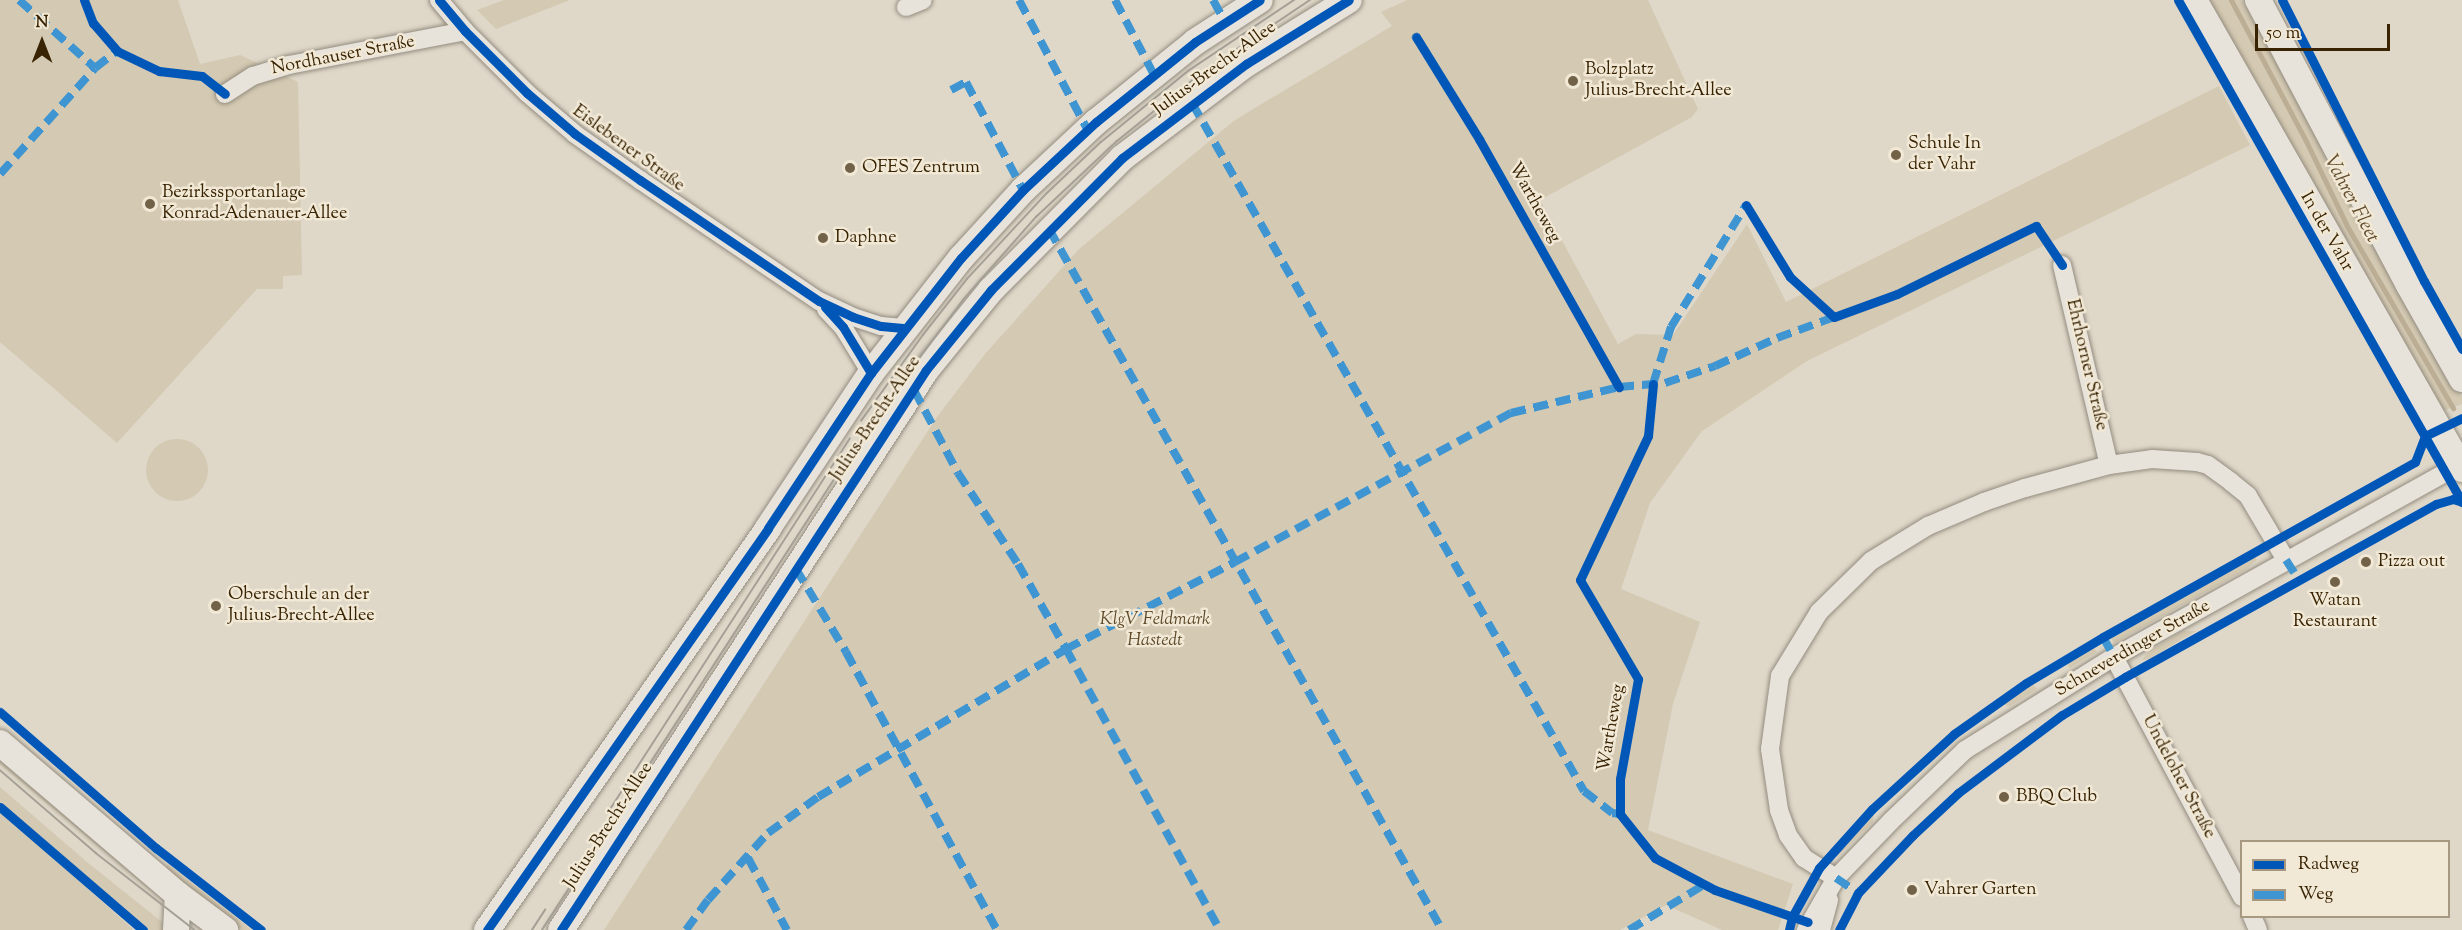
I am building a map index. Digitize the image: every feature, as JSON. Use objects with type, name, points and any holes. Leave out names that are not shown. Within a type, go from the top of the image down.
[{"type":"main road","name":"Julius-Brecht-Allee","points":[[487,930],[768,528],[871,373],[903,328],[961,258],[1045,169],[1096,122],[1195,42],[1260,0]]},
{"type":"main road","name":"Julius-Brecht-Allee","points":[[561,930],[926,370],[991,290],[1122,159],[1246,63],[1349,0]]},
{"type":"main road","name":"In der Vahr","points":[[2194,0],[2461,466]]},
{"type":"main road","points":[[2259,0],[2409,285],[2462,379]]},
{"type":"main road","points":[[0,743],[178,895],[225,930]]},
{"type":"main road","points":[[176,930],[178,895]]},
{"type":"street","name":"Eislebener Straße","points":[[439,0],[465,31],[527,93],[575,134],[819,301],[853,317],[881,326],[903,328]]},
{"type":"street","name":"Nordhauser Straße","points":[[225,94],[253,76],[289,65],[465,31]]},
{"type":"street","name":"Ehrhorner Straße","points":[[2062,266],[2109,465]]},
{"type":"street","name":"Eislebener Straße","points":[[819,301],[843,327],[871,373]]},
{"type":"street","points":[[1836,878],[1804,858],[1788,835],[1779,810],[1770,749],[1780,676],[1819,612],[1871,561],[1928,526],[2025,488],[2109,465],[2152,459],[2208,465],[2248,496],[2286,560]]},
{"type":"street","name":"Schneverdinger Straße","points":[[1806,930],[1836,878],[1891,820],[1965,750],[2114,657],[2286,560],[2461,466]]},
{"type":"street","name":"Undeloher Straße","points":[[2114,657],[2240,895]]},
{"type":"street","name":"Schneverdinger Straße","points":[[1821,930],[1836,878]]},
{"type":"green space","name":"Bezirkssportanlage Konrad-Adenauer-Allee","points":[[0,0],[178,0],[200,64],[240,55],[298,82],[302,275],[283,276],[283,289],[257,289],[117,443],[0,342]]},
{"type":"green space","points":[[504,0],[570,0],[496,29],[477,10]]},
{"type":"green space","name":"KlgV Feldmark Hastedt","points":[[1407,0],[1648,0],[1698,109],[1692,117],[1540,200],[1618,344],[1636,334],[1673,335],[1747,224],[1786,302],[2219,86],[2250,145],[1807,361],[1702,431],[1650,503],[1621,589],[1700,622],[1673,704],[1648,830],[1793,884],[1778,930],[1722,930],[1666,905],[1620,930],[604,930],[937,417],[985,354],[1079,249],[1235,120],[1392,26],[1381,12]]},
{"type":"green space","points":[[2204,0],[2242,0],[2462,397],[2462,404],[2440,412]]},
{"type":"green space","points":[[177,439],[189,441],[199,448],[206,458],[208,470],[206,482],[199,492],[189,499],[177,501],[165,499],[155,492],[148,482],[146,470],[148,458],[155,448],[165,441]]},
{"type":"green space","points":[[2255,557],[2257,560],[2245,570],[2114,643],[2111,638]]},
{"type":"green space","points":[[2183,631],[2196,631],[2149,659],[2142,660],[2148,652]]},
{"type":"green space","points":[[2093,647],[2097,652],[2070,668],[2066,663]]},
{"type":"green space","points":[[2033,684],[2037,689],[2010,706],[2003,705]]},
{"type":"green space","points":[[0,758],[174,900],[173,909],[0,764]]},
{"type":"green space","points":[[0,787],[87,862],[172,930],[150,930],[76,871],[0,804]]},
{"type":"green space","points":[[0,812],[72,875],[134,930],[0,930]]},
{"type":"green space","points":[[1874,814],[1873,822],[1837,857],[1835,854]]},
{"type":"green space","points":[[168,864],[252,930],[242,930],[164,869]]},
{"type":"waterway","name":"Vahrer Fleet","points":[[2231,0],[2306,141],[2347,226],[2453,408]]},
{"type":"tram line","points":[[861,421],[967,279],[1047,193],[1101,142],[1188,71],[1294,0]]},
{"type":"tram line","points":[[542,930],[870,424],[963,300],[1036,217],[1117,141],[1200,74],[1310,0]]},
{"type":"tram line","points":[[607,814],[850,439]]},
{"type":"tram line","points":[[0,770],[96,853],[195,930]]},
{"type":"tram line","points":[[532,930],[545,910]]},
{"type":"marked path","points":[[19,0],[95,68]]},
{"type":"marked path","points":[[1019,0],[1088,131]]},
{"type":"marked path","points":[[1115,0],[1154,75]]},
{"type":"marked path","points":[[1213,0],[1225,22]]},
{"type":"marked path","points":[[0,174],[95,68],[117,51]]},
{"type":"marked path","points":[[951,90],[966,82],[1023,190]]},
{"type":"marked path","points":[[1192,103],[1584,791],[1612,813],[1620,814]]},
{"type":"marked path","points":[[1653,384],[1671,327],[1746,205]]},
{"type":"marked path","points":[[1049,229],[1442,930]]},
{"type":"marked path","points":[[686,930],[708,900],[768,833],[818,797],[1066,649],[1235,562],[1511,413],[1619,387],[1665,383],[1715,366],[1777,338],[1834,317]]},
{"type":"marked path","points":[[914,390],[958,473],[1018,564],[1220,930]]},
{"type":"marked path","points":[[2286,560],[2299,580]]},
{"type":"marked path","points":[[796,569],[846,652],[997,930]]},
{"type":"marked path","points":[[2103,637],[2114,657]]},
{"type":"marked path","points":[[748,858],[787,930]]},
{"type":"marked path","points":[[1836,878],[1858,893]]},
{"type":"marked path","points":[[1629,930],[1704,885]]},
{"type":"cycle path","points":[[84,0],[93,23],[117,51],[159,71],[202,76],[225,94]]},
{"type":"cycle path","points":[[439,0],[465,31],[527,93],[575,134],[640,180],[819,301],[853,317],[881,326],[903,328]]},
{"type":"cycle path","points":[[487,930],[768,528],[871,373],[961,258],[1023,190],[1096,122],[1195,42],[1260,0]]},
{"type":"cycle path","points":[[561,930],[926,370],[991,290],[1122,158],[1246,64],[1349,0]]},
{"type":"cycle path","points":[[2178,0],[2462,502]]},
{"type":"cycle path","points":[[2282,0],[2424,281],[2462,349]]},
{"type":"cycle path","name":"Wartheweg","points":[[1416,37],[1479,139],[1619,387]]},
{"type":"cycle path","points":[[1746,205],[1790,277],[1834,317],[1897,294],[2036,226],[2062,265]]},
{"type":"cycle path","points":[[825,307],[843,327],[871,373]]},
{"type":"cycle path","name":"Wartheweg","points":[[1653,384],[1648,436],[1580,580],[1638,679],[1620,779],[1620,814],[1655,858],[1715,890],[1808,922]]},
{"type":"cycle path","points":[[1789,930],[1792,917],[1819,868],[1872,809],[1954,734],[2026,683],[2103,637],[2415,462],[2425,436],[2462,418]]},
{"type":"cycle path","points":[[1839,930],[1858,893],[1913,835],[1958,793],[2062,715],[2125,677],[2436,504],[2453,499],[2462,502]]},
{"type":"cycle path","points":[[0,712],[156,848],[261,930]]},
{"type":"cycle path","points":[[0,807],[143,930]]},
{"type":"place","name":"Bolzplatz Julius-Brecht-Allee","points":[[1573,81]]},
{"type":"place","name":"Schule In der Vahr","points":[[1896,155]]},
{"type":"place","name":"OFES Zentrum","points":[[850,168]]},
{"type":"place","name":"Bezirkssportanlage Konrad-Adenauer-Allee","points":[[150,204]]},
{"type":"place","name":"Daphne","points":[[823,238]]},
{"type":"place","name":"Pizza out","points":[[2366,562]]},
{"type":"place","name":"Watan Restaurant","points":[[2335,582]]},
{"type":"place","name":"Oberschule an der Julius-Brecht-Allee","points":[[216,606]]},
{"type":"place","name":"BBQ Club","points":[[2004,797]]},
{"type":"place","name":"Vahrer Garten","points":[[1912,890]]}]
